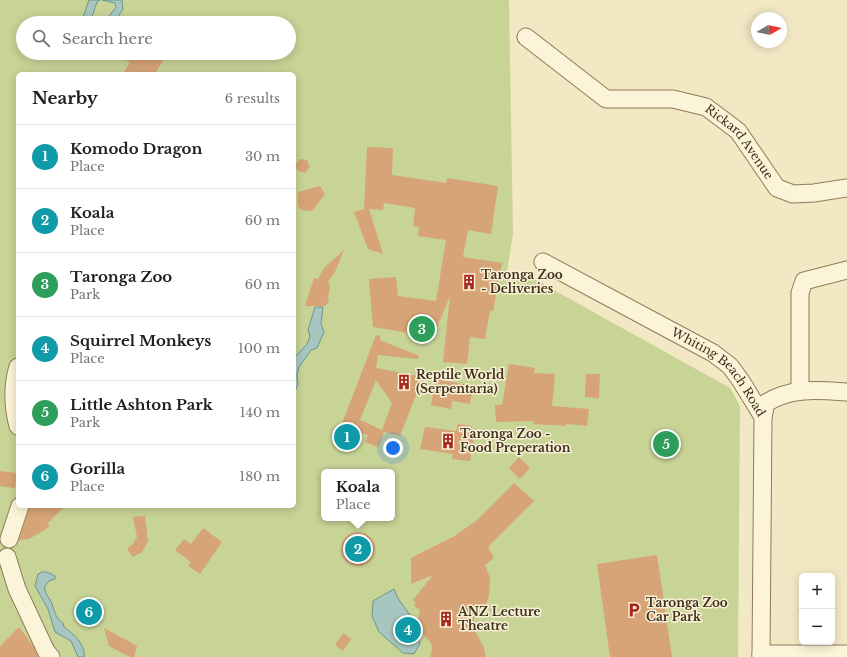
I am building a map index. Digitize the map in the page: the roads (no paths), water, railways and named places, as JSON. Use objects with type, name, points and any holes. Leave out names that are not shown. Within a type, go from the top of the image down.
[{"type":"street","name":"Rickard Avenue","points":[[526,37],[606,99],[673,99],[706,107],[738,131],[777,188],[793,194],[814,194],[847,188]]},
{"type":"street","name":"Whiting Beach Road","points":[[543,262],[713,353],[730,366],[741,381],[763,418],[761,655]]},
{"type":"street","points":[[800,391],[800,293],[804,281],[847,270]]},
{"type":"street","points":[[16,372],[14,377],[14,404],[16,415]]},
{"type":"street","points":[[763,418],[766,403],[776,397],[811,390],[847,392]]},
{"type":"street","points":[[9,539],[19,508]]},
{"type":"street","points":[[8,557],[17,589],[46,650],[51,657]]},
{"type":"street","points":[[761,655],[847,654]]},
{"type":"water","points":[[89,0],[100,0],[97,2],[92,16],[83,16]]},
{"type":"water","points":[[102,0],[122,0],[123,9],[118,16],[109,16],[116,7],[115,3]]},
{"type":"water","points":[[315,307],[323,307],[321,323],[324,332],[317,348],[311,350],[299,367],[297,375],[298,384],[296,389],[296,356],[307,344],[310,336],[308,330]]},
{"type":"water","points":[[47,572],[55,576],[55,579],[49,581],[45,586],[45,591],[51,601],[57,617],[63,623],[64,627],[75,636],[81,644],[84,657],[78,657],[71,641],[55,632],[48,609],[35,586],[38,574]]},
{"type":"water","points":[[394,589],[397,597],[412,618],[420,644],[414,654],[403,653],[379,632],[372,616],[373,601]]},
{"type":"place","name":"Taronga Zoo - Deliveries","points":[[469,282]]},
{"type":"place","name":"Taronga Zoo","points":[[422,329]]},
{"type":"place","name":"Reptile World (Serpentaria)","points":[[404,382]]},
{"type":"place","name":"Komodo Dragon","points":[[347,437]]},
{"type":"place","name":"Taronga Zoo - Food Preperation","points":[[448,441]]},
{"type":"place","name":"Little Ashton Park","points":[[666,444]]},
{"type":"place","name":"Koala","points":[[358,549]]},
{"type":"place","name":"Taronga Zoo Car Park","points":[[634,610]]},
{"type":"place","name":"Gorilla","points":[[89,612]]},
{"type":"place","name":"ANZ Lecture Theatre","points":[[446,619]]},
{"type":"place","name":"Squirrel Monkeys","points":[[408,630]]}]
